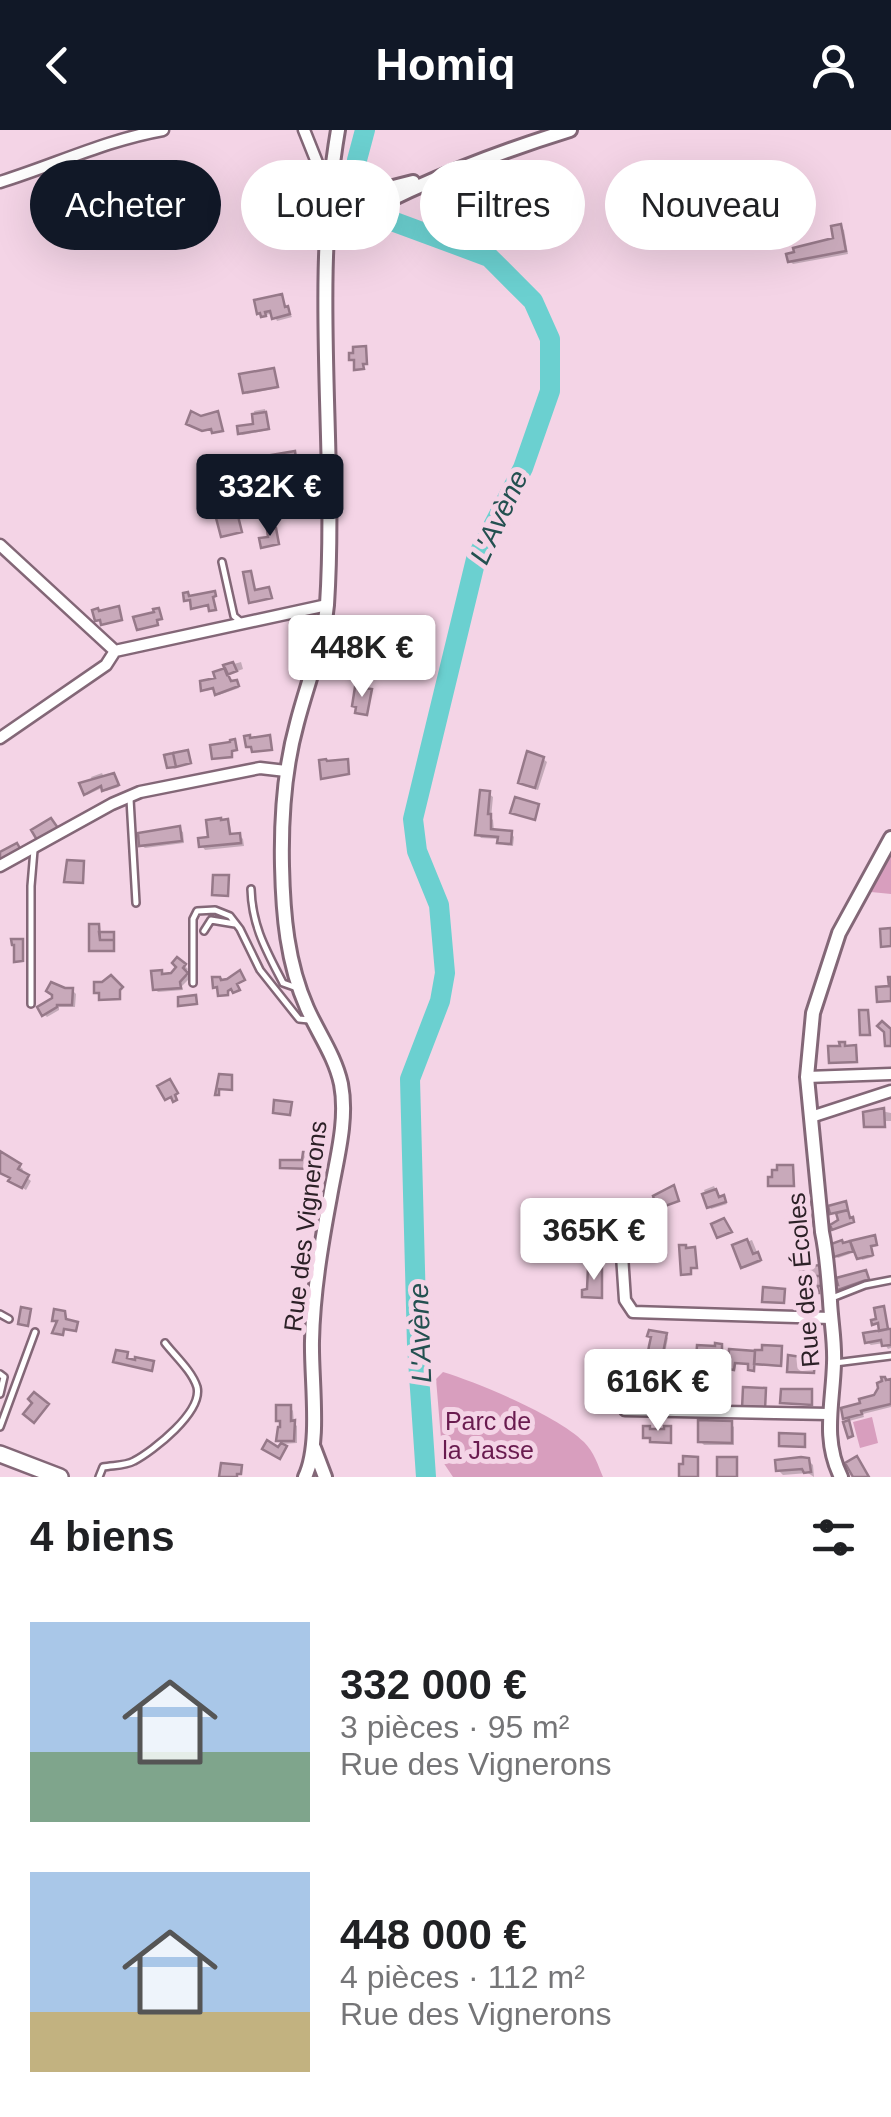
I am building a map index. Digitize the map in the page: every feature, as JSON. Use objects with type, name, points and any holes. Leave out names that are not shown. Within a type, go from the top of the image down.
[{"type":"main road","points":[[0,1454],[60,1477]]},
{"type":"street","points":[[0,182],[100,146],[163,130]]},
{"type":"street","points":[[304,130],[316,160]]},
{"type":"street","name":"Rue des Vignerons","points":[[333,160],[338,130]]},
{"type":"street","points":[[400,189],[570,130]]},
{"type":"street","name":"Rue des Vignerons","points":[[305,1477],[313,1445],[312,1339],[319,1256],[340,1140],[342,1095],[335,1064],[293,969],[284,914],[282,865],[286,771],[327,605],[327,250]]},
{"type":"street","points":[[0,544],[115,651]]},
{"type":"street","points":[[0,738],[106,665],[115,651],[327,605]]},
{"type":"street","points":[[0,866],[130,796],[260,768],[286,771]]},
{"type":"street","name":"Rue des Écoles","points":[[841,1477],[832,1456],[829,1414],[834,1364],[827,1254],[807,1076],[812,1014],[839,933],[891,838]]},
{"type":"street","points":[[807,1076],[891,1074]]},
{"type":"street","points":[[811,1117],[891,1091]]},
{"type":"street","points":[[620,1210],[625,1300],[633,1312],[831,1318]]},
{"type":"street","points":[[624,1410],[829,1414]]},
{"type":"street","name":"Rue des Vignerons","points":[[313,1445],[325,1477]]},
{"type":"lane","points":[[258,488],[328,473]]},
{"type":"lane","points":[[222,562],[234,616],[242,624]]},
{"type":"lane","points":[[130,796],[136,903]]},
{"type":"lane","points":[[31,1004],[30,886],[34,846]]},
{"type":"lane","points":[[251,889],[252,912],[262,944],[283,983],[300,990]]},
{"type":"lane","points":[[193,983],[193,920],[197,911],[215,910],[230,916],[260,970],[299,1019],[314,1021]]},
{"type":"lane","points":[[204,931],[211,920],[236,924]]},
{"type":"lane","points":[[830,1300],[864,1285],[891,1280]]},
{"type":"lane","points":[[0,1314],[9,1319]]},
{"type":"lane","points":[[0,1427],[35,1332]]},
{"type":"lane","points":[[99,1477],[103,1467],[130,1464],[155,1448],[188,1415],[197,1400],[191,1376],[165,1343]]},
{"type":"lane","points":[[834,1364],[891,1356]]},
{"type":"lane","points":[[0,1374],[4,1377],[0,1394]]},
{"type":"green space","points":[[891,855],[891,894],[871,892]]},
{"type":"green space","name":"Parc de la Jasse","points":[[443,1372],[517,1401],[572,1432],[590,1450],[603,1477],[453,1477],[443,1462],[436,1379]]},
{"type":"green space","points":[[872,1417],[878,1443],[860,1448],[853,1422]]},
{"type":"building","points":[[841,224],[846,251],[788,262],[786,254],[794,250],[816,250],[816,242],[833,238],[831,226]]},
{"type":"building","points":[[282,294],[290,314],[272,319],[270,311],[265,312],[266,316],[257,314],[254,300]]},
{"type":"building","points":[[366,346],[367,364],[363,364],[364,369],[354,370],[349,353],[353,353],[353,347]]},
{"type":"building","points":[[274,368],[278,387],[243,393],[239,374]]},
{"type":"building","points":[[191,411],[201,416],[218,411],[223,431],[212,433],[211,429],[202,431],[186,424]]},
{"type":"building","points":[[266,412],[269,429],[238,434],[237,426],[253,424],[252,414]]},
{"type":"building","points":[[295,451],[297,467],[273,470],[271,455]]},
{"type":"building","points":[[238,468],[243,483],[219,489],[215,474]]},
{"type":"building","points":[[236,508],[242,532],[221,537],[215,514]]},
{"type":"building","points":[[276,528],[279,544],[261,548],[259,538],[268,537],[267,530]]},
{"type":"building","points":[[251,571],[255,590],[269,587],[272,598],[249,603],[243,572]]},
{"type":"building","points":[[215,591],[216,610],[209,611],[208,605],[191,609],[190,600],[184,601],[183,593],[188,592],[189,596]]},
{"type":"building","points":[[119,606],[122,620],[101,625],[100,620],[95,621],[92,610]]},
{"type":"building","points":[[159,608],[162,619],[157,620],[158,625],[137,630],[133,617]]},
{"type":"building","points":[[233,662],[237,671],[227,675],[223,665]]},
{"type":"building","points":[[225,668],[231,681],[237,680],[239,686],[215,695],[213,688],[201,691],[200,681],[215,678],[213,672]]},
{"type":"building","points":[[355,687],[372,689],[367,715],[355,713],[356,707],[352,706]]},
{"type":"building","points":[[270,735],[272,750],[252,752],[251,747],[246,747],[244,736]]},
{"type":"building","points":[[235,739],[237,750],[232,751],[232,757],[212,759],[210,745]]},
{"type":"building","points":[[188,750],[191,763],[176,767],[173,753]]},
{"type":"building","points":[[527,751],[544,757],[535,788],[518,783]]},
{"type":"building","points":[[173,753],[176,767],[167,768],[164,755]]},
{"type":"building","points":[[348,759],[349,774],[321,779],[319,760]]},
{"type":"building","points":[[114,773],[119,785],[102,791],[101,786],[84,795],[79,783]]},
{"type":"building","points":[[480,790],[490,791],[491,829],[512,831],[511,844],[497,843],[498,837],[475,835]]},
{"type":"building","points":[[515,797],[539,804],[535,820],[510,813]]},
{"type":"building","points":[[51,818],[58,828],[37,840],[31,830]]},
{"type":"building","points":[[228,819],[230,834],[240,833],[241,843],[199,847],[198,838],[208,837],[206,820]]},
{"type":"building","points":[[180,826],[182,841],[139,846],[138,833]]},
{"type":"building","points":[[17,843],[21,850],[0,862],[0,852]]},
{"type":"building","points":[[67,860],[84,861],[83,883],[64,882]]},
{"type":"building","points":[[213,875],[229,875],[228,896],[212,895]]},
{"type":"building","points":[[89,924],[99,924],[100,940],[114,940],[114,951],[89,951]]},
{"type":"building","points":[[891,928],[891,946],[881,947],[880,929]]},
{"type":"building","points":[[99,932],[114,932],[114,940],[100,940]]},
{"type":"building","points":[[11,939],[23,939],[23,961],[14,962]]},
{"type":"building","points":[[177,957],[186,964],[183,968],[188,973],[180,982],[181,988],[153,990],[151,971],[171,973]]},
{"type":"building","points":[[240,970],[245,980],[237,984],[240,990],[233,993],[231,989],[228,995],[218,996],[212,977],[227,979]]},
{"type":"building","points":[[111,975],[123,987],[120,999],[99,1000],[94,982],[102,982]]},
{"type":"building","points":[[888,977],[891,1001],[877,1002],[876,987],[889,986]]},
{"type":"building","points":[[51,982],[73,988],[72,1005],[57,1005],[42,1016],[37,1007],[52,998],[46,991]]},
{"type":"building","points":[[196,995],[197,1004],[178,1006],[178,997]]},
{"type":"building","points":[[859,1010],[868,1010],[870,1035],[860,1035]]},
{"type":"building","points":[[882,1021],[891,1029],[891,1046],[885,1046],[884,1032],[877,1026]]},
{"type":"building","points":[[839,1042],[856,1045],[857,1062],[829,1063],[828,1046],[840,1046]]},
{"type":"building","points":[[219,1074],[232,1075],[232,1090],[219,1089],[219,1095],[215,1095]]},
{"type":"building","points":[[170,1079],[178,1093],[173,1102],[171,1097],[165,1100],[157,1086]]},
{"type":"building","points":[[274,1100],[292,1102],[290,1115],[273,1113]]},
{"type":"building","points":[[884,1108],[885,1127],[864,1127],[863,1112]]},
{"type":"building","points":[[0,1151],[21,1164],[18,1169],[29,1175],[22,1188],[0,1173]]},
{"type":"building","points":[[303,1152],[315,1153],[312,1169],[280,1168],[280,1160],[302,1160]]},
{"type":"building","points":[[777,1165],[793,1165],[794,1186],[768,1186],[768,1177],[772,1177]]},
{"type":"building","points":[[674,1185],[679,1201],[657,1209],[653,1196]]},
{"type":"building","points":[[716,1189],[726,1202],[707,1208],[702,1194]]},
{"type":"building","points":[[846,1201],[848,1210],[830,1214],[828,1206]]},
{"type":"building","points":[[848,1210],[854,1222],[832,1230],[830,1225],[838,1220],[836,1213]]},
{"type":"building","points":[[724,1218],[732,1232],[717,1238],[711,1224]]},
{"type":"building","points":[[632,1224],[633,1240],[624,1241],[622,1227]]},
{"type":"building","points":[[875,1235],[873,1255],[857,1259],[850,1241]]},
{"type":"building","points":[[747,1239],[753,1254],[758,1252],[761,1260],[741,1268],[732,1245]]},
{"type":"building","points":[[850,1241],[853,1251],[834,1257],[831,1244]]},
{"type":"building","points":[[679,1245],[695,1247],[697,1268],[691,1268],[691,1274],[681,1275]]},
{"type":"building","points":[[808,1258],[808,1266],[823,1265],[824,1276],[807,1276],[808,1269],[800,1270],[800,1259]]},
{"type":"building","points":[[588,1267],[602,1267],[602,1298],[582,1297],[582,1290],[587,1289]]},
{"type":"building","points":[[866,1270],[869,1279],[835,1291],[836,1278]]},
{"type":"building","points":[[807,1276],[822,1276],[819,1293],[805,1293]]},
{"type":"building","points":[[763,1287],[785,1289],[784,1303],[762,1302]]},
{"type":"building","points":[[884,1306],[888,1329],[879,1331],[878,1323],[872,1325],[871,1320],[876,1319],[874,1308]]},
{"type":"building","points":[[21,1307],[31,1309],[28,1326],[18,1324]]},
{"type":"building","points":[[54,1309],[65,1311],[66,1319],[78,1322],[76,1331],[52,1333],[57,1321],[52,1321]]},
{"type":"building","points":[[891,1329],[891,1345],[882,1346],[881,1340],[865,1343],[863,1333]]},
{"type":"building","points":[[649,1330],[667,1333],[661,1363],[643,1359],[644,1351],[648,1352]]},
{"type":"building","points":[[722,1344],[722,1356],[715,1356],[715,1363],[696,1362],[697,1345]]},
{"type":"building","points":[[762,1345],[782,1346],[781,1366],[754,1364],[755,1350],[762,1350]]},
{"type":"building","points":[[729,1349],[755,1351],[754,1371],[748,1370],[748,1364],[735,1363],[734,1370],[728,1369]]},
{"type":"building","points":[[116,1350],[128,1352],[127,1358],[154,1361],[152,1371],[113,1362]]},
{"type":"building","points":[[788,1355],[815,1359],[814,1373],[787,1372]]},
{"type":"building","points":[[881,1377],[891,1379],[891,1404],[843,1419],[841,1408],[874,1395]]},
{"type":"building","points":[[677,1382],[677,1390],[656,1385]]},
{"type":"building","points":[[646,1385],[677,1390],[677,1403],[646,1401]]},
{"type":"building","points":[[743,1387],[766,1388],[765,1410],[742,1409]]},
{"type":"building","points":[[781,1389],[812,1389],[812,1405],[780,1403]]},
{"type":"building","points":[[34,1392],[49,1404],[34,1423],[23,1414],[32,1403],[28,1399]]},
{"type":"building","points":[[276,1405],[291,1405],[294,1441],[276,1441],[280,1421],[276,1421]]},
{"type":"building","points":[[698,1420],[732,1421],[732,1443],[698,1442]]},
{"type":"building","points":[[849,1420],[853,1436],[848,1438],[843,1422]]},
{"type":"building","points":[[643,1426],[671,1426],[671,1443],[643,1438]]},
{"type":"building","points":[[779,1433],[805,1434],[805,1447],[779,1446]]},
{"type":"building","points":[[267,1440],[278,1447],[281,1443],[287,1446],[280,1459],[262,1449]]},
{"type":"building","points":[[683,1456],[698,1457],[698,1477],[679,1477]]},
{"type":"building","points":[[857,1456],[869,1477],[853,1477],[845,1463]]},
{"type":"building","points":[[717,1457],[737,1457],[737,1477],[717,1477]]},
{"type":"building","points":[[809,1458],[811,1472],[776,1471],[775,1460]]},
{"type":"building","points":[[221,1463],[242,1465],[241,1474],[219,1477]]},
{"type":"waterway","name":"L'Avène","points":[[365,130],[357,160],[359,192],[373,214],[489,257],[533,301],[550,339],[550,391],[523,468],[476,559],[413,819],[417,851],[439,905],[445,973],[440,1001],[410,1079],[417,1345],[426,1477]]}]
